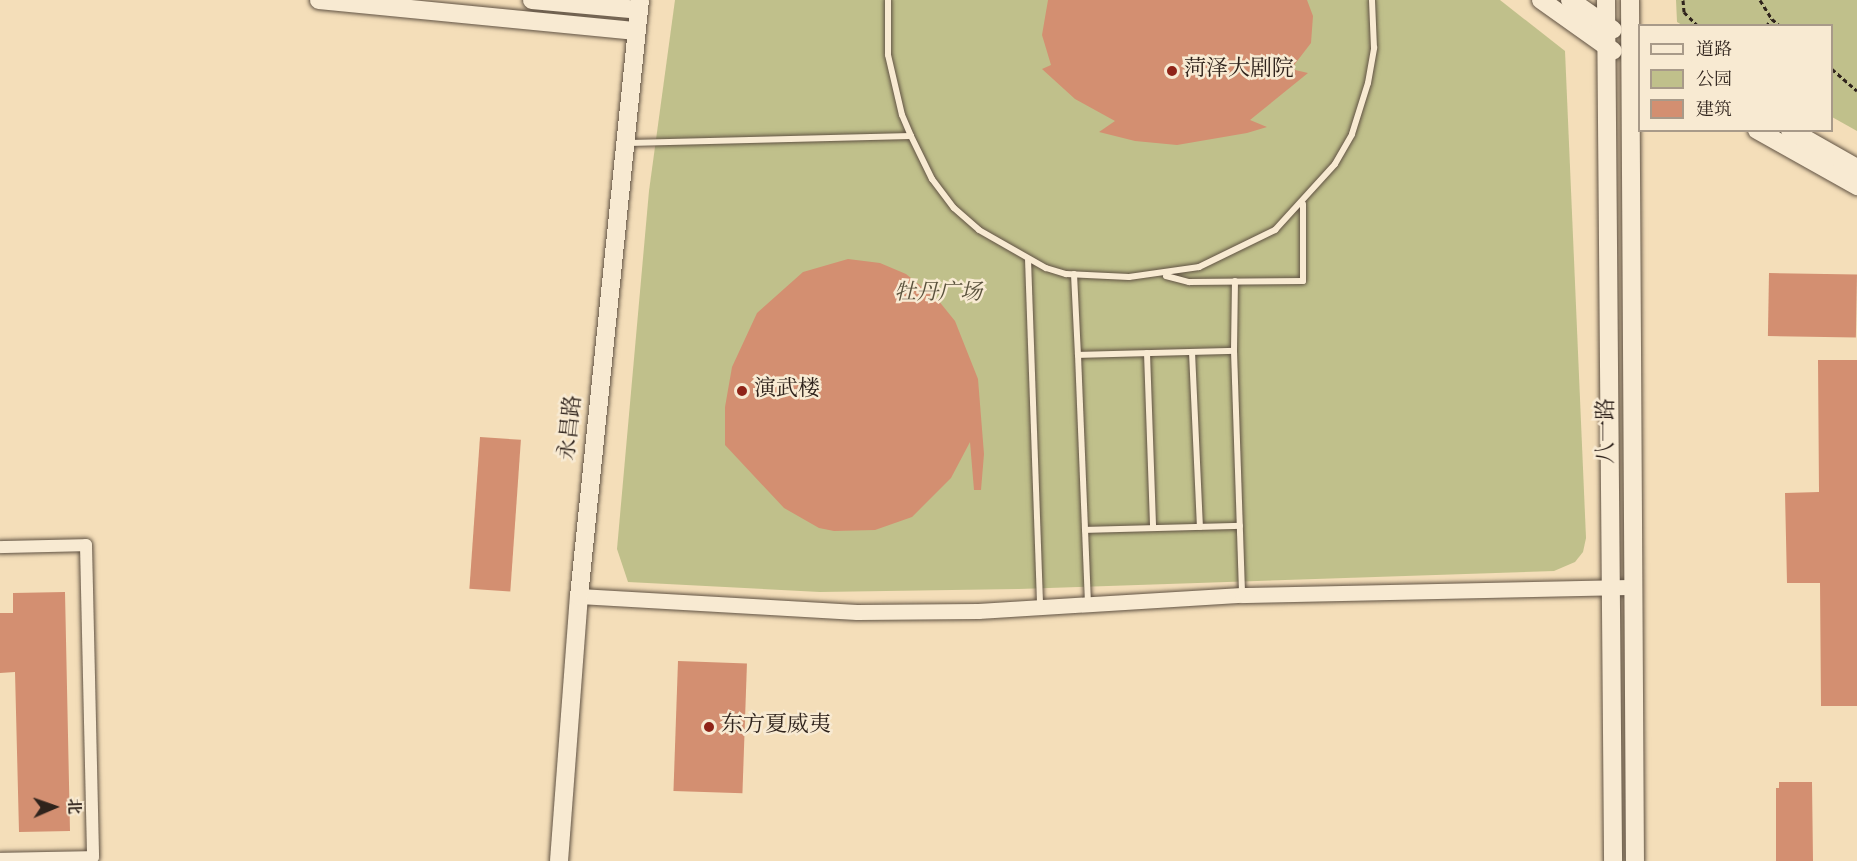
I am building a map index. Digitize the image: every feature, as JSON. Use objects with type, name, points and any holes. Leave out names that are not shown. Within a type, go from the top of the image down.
[{"type":"main road","points":[[319,0],[636,31]]},
{"type":"main road","points":[[532,0],[639,5]]},
{"type":"main road","points":[[1541,0],[1606,47],[1635,54]]},
{"type":"main road","points":[[1570,0],[1635,54]]},
{"type":"main road","points":[[1606,0],[1613,861]]},
{"type":"main road","name":"八一路","points":[[1630,0],[1635,54],[1633,587],[1635,861]]},
{"type":"main road","name":"永昌路","points":[[559,861],[579,596],[639,5]]},
{"type":"main road","points":[[1761,132],[1857,186]]},
{"type":"main road","points":[[1794,132],[1857,168]]},
{"type":"street","points":[[0,547],[86,545],[93,857],[0,859]]},
{"type":"street","points":[[579,596],[857,612],[1088,604],[1242,595],[1633,587]]},
{"type":"lane","points":[[888,0],[888,55],[902,115],[932,179],[954,208],[979,230],[1046,268],[1074,274],[1162,274],[1199,267],[1224,258],[1275,230],[1303,204],[1335,164],[1352,135],[1374,48],[1372,0]]},
{"type":"lane","points":[[624,143],[911,136]]},
{"type":"lane","points":[[1162,274],[1189,282],[1303,281],[1303,204]]},
{"type":"lane","points":[[1028,259],[1040,606]]},
{"type":"lane","points":[[1074,274],[1088,604]]},
{"type":"lane","points":[[1235,281],[1234,351],[1242,595]]},
{"type":"lane","points":[[1078,355],[1234,351]]},
{"type":"lane","points":[[1192,352],[1200,527]]},
{"type":"lane","points":[[1147,353],[1153,528]]},
{"type":"lane","points":[[1085,530],[1240,526]]},
{"type":"path","points":[[1683,0],[1684,12],[1696,24]]},
{"type":"path","points":[[1760,0],[1778,24]]},
{"type":"path","points":[[1768,24],[1772,19]]},
{"type":"path","points":[[1833,70],[1857,91]]},
{"type":"green space","name":"牡丹广场","points":[[675,0],[1500,0],[1565,51],[1586,538],[1583,552],[1575,562],[1554,571],[1019,589],[820,592],[628,582],[617,549],[649,191]]},
{"type":"green space","points":[[1676,0],[1857,0],[1857,131],[1833,118],[1833,24],[1680,24],[1677,22]]},
{"type":"building","name":"菏泽大剧院","points":[[1048,0],[1307,0],[1313,16],[1311,43],[1291,69],[1308,73],[1250,120],[1267,127],[1247,133],[1177,145],[1135,141],[1099,132],[1115,121],[1075,99],[1042,69],[1051,65],[1042,35]]},
{"type":"building","points":[[848,259],[880,263],[906,274],[938,300],[955,321],[978,379],[984,454],[981,490],[974,490],[970,442],[951,478],[912,517],[875,530],[834,531],[819,528],[784,508],[725,445],[725,407],[732,367],[757,313],[803,272]]},
{"type":"building","points":[[1769,273],[1857,275],[1856,338],[1768,336]]},
{"type":"building","points":[[1818,360],[1857,360],[1857,706],[1821,706],[1820,583],[1787,583],[1785,493],[1819,492]]},
{"type":"building","points":[[480,437],[521,440],[510,591],[469,589]]},
{"type":"building","points":[[65,592],[70,831],[19,832],[15,672],[0,673],[0,613],[13,613],[13,593]]},
{"type":"building","name":"东方夏威夷","points":[[678,661],[747,663],[742,793],[673,791]]},
{"type":"building","points":[[1779,782],[1812,782],[1813,861],[1776,861],[1776,788],[1779,788]]},
{"type":"place","name":"菏泽大剧院","points":[[1172,71]]},
{"type":"place","name":"演武楼","points":[[742,391]]},
{"type":"place","name":"东方夏威夷","points":[[709,727]]}]
